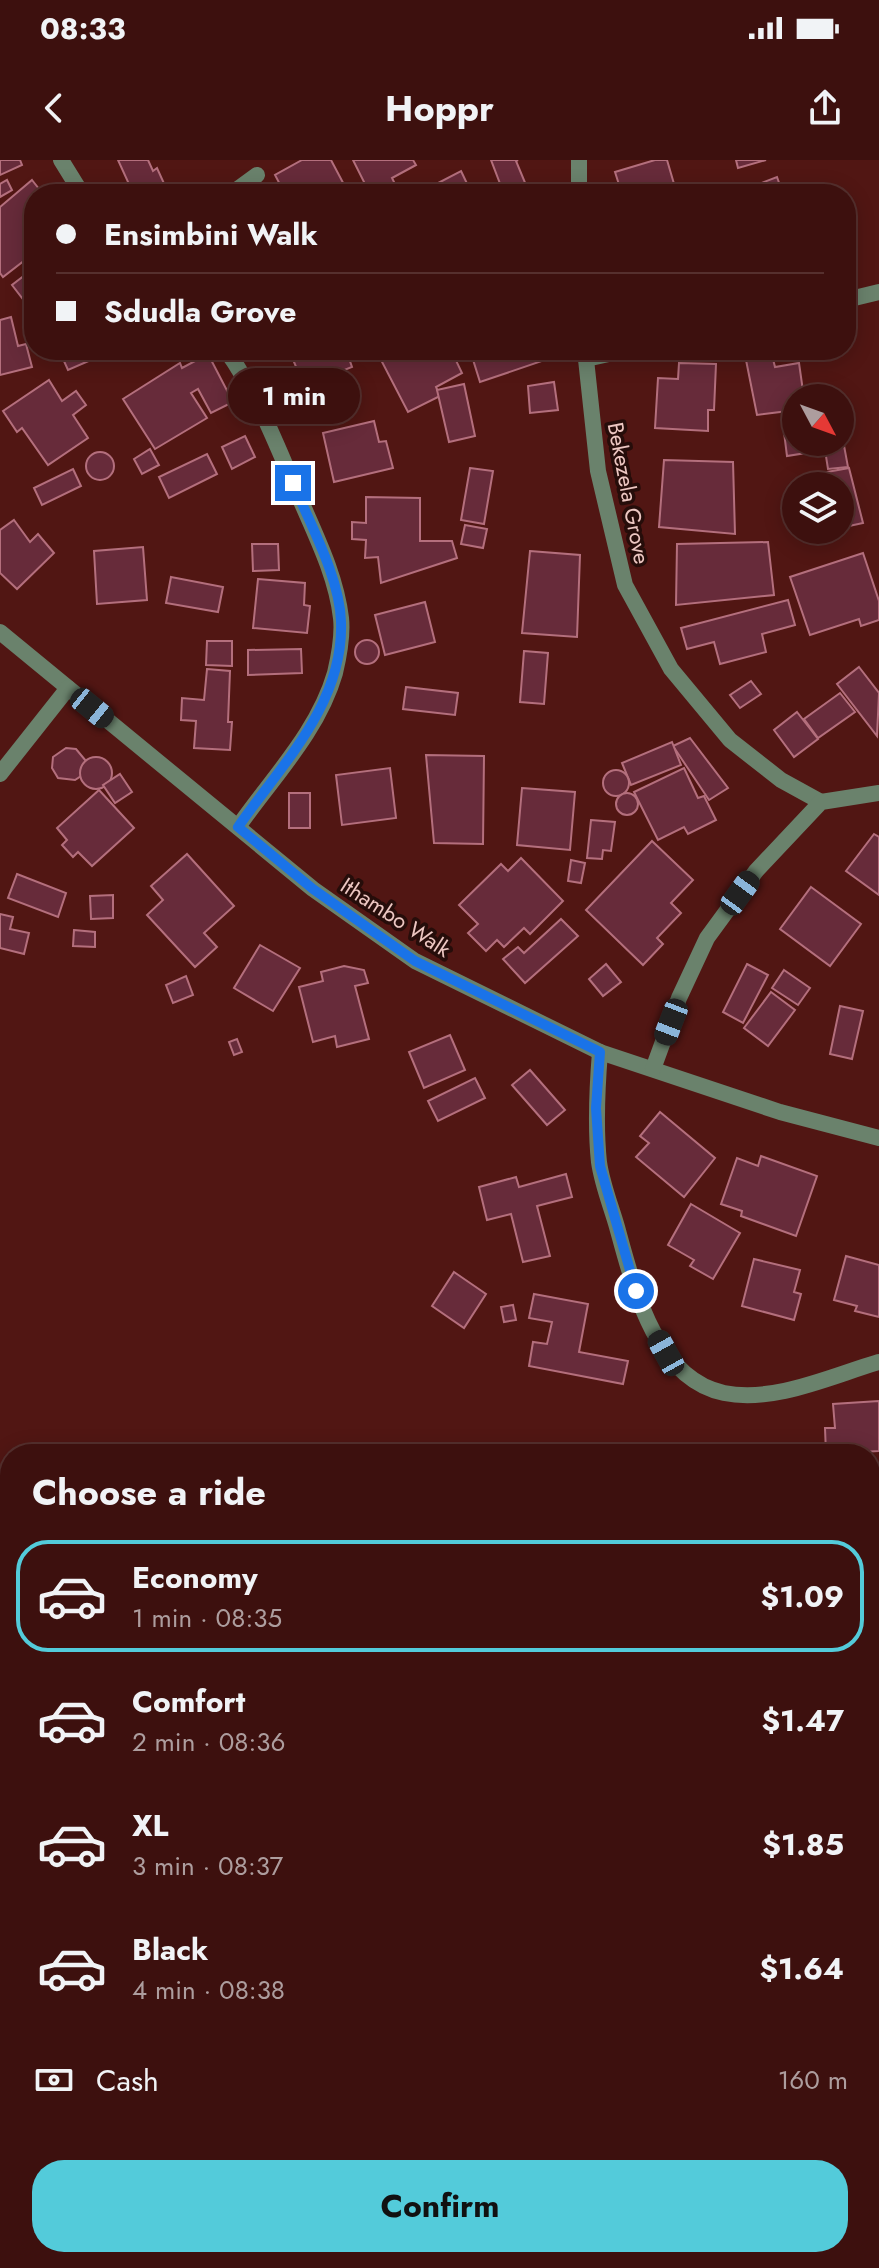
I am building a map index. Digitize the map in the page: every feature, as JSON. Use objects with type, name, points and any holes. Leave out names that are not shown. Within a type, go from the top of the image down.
[{"type":"street","points":[[61,160],[76,184]]},
{"type":"street","points":[[579,160],[579,184]]},
{"type":"street","points":[[245,184],[257,175]]},
{"type":"street","points":[[856,298],[879,292]]},
{"type":"street","points":[[233,360],[271,432],[315,534],[337,594],[341,622],[334,675],[310,730],[238,827]]},
{"type":"street","name":"Bekezela Grove","points":[[587,360],[598,471],[625,585],[671,669],[730,740],[781,780],[821,802]]},
{"type":"street","name":"Ithambo Walk","points":[[0,632],[313,889],[415,961],[600,1052],[780,1112],[879,1138]]},
{"type":"street","points":[[0,774],[68,688]]},
{"type":"street","points":[[653,1069],[679,998],[707,938],[756,871],[821,802],[879,793]]},
{"type":"street","points":[[600,1052],[596,1108],[600,1166],[638,1298],[666,1353],[694,1380],[722,1393],[750,1396],[786,1390],[879,1362]]},
{"type":"building","points":[[0,160],[20,160],[22,165],[0,175]]},
{"type":"building","points":[[118,160],[148,160],[153,171],[157,168],[164,184],[129,184]]},
{"type":"building","points":[[302,160],[331,160],[344,184],[280,184],[275,175]]},
{"type":"building","points":[[353,160],[413,160],[416,165],[392,178],[395,184],[365,184]]},
{"type":"building","points":[[491,160],[518,160],[526,184],[500,184]]},
{"type":"building","points":[[655,160],[667,160],[674,184],[619,184],[615,172]]},
{"type":"building","points":[[736,160],[766,160],[738,168]]},
{"type":"building","points":[[461,171],[467,184],[436,184]]},
{"type":"building","points":[[777,177],[779,184],[759,184]]},
{"type":"building","points":[[7,180],[12,190],[0,197],[0,184]]},
{"type":"building","points":[[24,187],[24,261],[3,277],[0,273],[0,207]]},
{"type":"building","points":[[24,276],[24,301],[12,285]]},
{"type":"building","points":[[11,317],[18,346],[24,344],[24,360],[30,360],[32,367],[0,375],[0,320]]},
{"type":"building","points":[[64,360],[91,360],[68,370]]},
{"type":"building","points":[[197,360],[211,360],[233,402],[211,413],[198,389],[191,393],[207,418],[155,449],[123,399],[180,363],[182,368]]},
{"type":"building","points":[[293,360],[350,360],[352,367],[304,386]]},
{"type":"building","points":[[381,360],[456,360],[462,373],[436,387],[440,396],[408,412]]},
{"type":"building","points":[[473,360],[542,361],[480,382]]},
{"type":"building","points":[[746,360],[773,360],[775,367],[799,363],[802,384],[782,384],[782,412],[757,415]]},
{"type":"building","points":[[679,363],[716,364],[714,410],[708,410],[708,431],[655,428],[658,378],[678,379]]},
{"type":"building","points":[[49,380],[62,401],[76,391],[86,405],[73,415],[88,438],[48,465],[22,428],[17,432],[3,411]]},
{"type":"building","points":[[554,382],[558,410],[530,413],[528,386]]},
{"type":"building","points":[[464,384],[475,436],[449,442],[437,390]]},
{"type":"building","points":[[374,421],[379,442],[386,441],[393,468],[334,482],[323,433]]},
{"type":"building","points":[[245,436],[255,457],[232,469],[222,447]]},
{"type":"building","points":[[150,449],[159,465],[142,474],[134,459]]},
{"type":"building","points":[[100,452],[110,456],[114,466],[110,476],[100,480],[90,476],[86,466],[90,456]]},
{"type":"building","points":[[207,454],[217,474],[169,498],[159,477]]},
{"type":"building","points":[[826,456],[846,456],[848,467],[828,469]]},
{"type":"building","points":[[664,460],[733,462],[735,534],[659,527]]},
{"type":"building","points":[[470,468],[493,471],[484,524],[461,520]]},
{"type":"building","points":[[849,468],[850,472],[827,472]]},
{"type":"building","points":[[73,469],[81,486],[42,505],[34,488]]},
{"type":"building","points":[[854,488],[863,523],[854,525]]},
{"type":"building","points":[[366,497],[420,498],[420,541],[452,541],[457,558],[381,583],[378,557],[365,558],[366,540],[352,539],[352,522],[366,523]]},
{"type":"building","points":[[14,520],[30,542],[38,534],[54,553],[17,589],[0,573],[0,530]]},
{"type":"building","points":[[465,525],[487,529],[483,548],[461,544]]},
{"type":"building","points":[[768,542],[774,595],[676,605],[677,544]]},
{"type":"building","points":[[252,544],[278,544],[279,570],[253,571]]},
{"type":"building","points":[[143,547],[147,600],[97,604],[94,551]]},
{"type":"building","points":[[530,551],[580,555],[577,637],[522,633]]},
{"type":"building","points":[[863,553],[879,601],[879,620],[861,626],[859,619],[810,635],[790,577]]},
{"type":"building","points":[[171,577],[223,587],[218,612],[166,603]]},
{"type":"building","points":[[258,579],[305,583],[304,605],[310,606],[307,633],[253,628]]},
{"type":"building","points":[[788,600],[795,625],[762,634],[766,652],[720,664],[714,642],[687,649],[681,628]]},
{"type":"building","points":[[425,602],[435,642],[385,655],[375,615]]},
{"type":"building","points":[[367,640],[376,643],[379,652],[376,661],[367,664],[358,661],[355,652],[358,643]]},
{"type":"building","points":[[207,641],[232,641],[232,666],[206,665]]},
{"type":"building","points":[[301,649],[302,673],[248,675],[248,650]]},
{"type":"building","points":[[524,651],[548,653],[544,704],[520,702]]},
{"type":"building","points":[[859,667],[879,693],[877,736],[837,684]]},
{"type":"building","points":[[207,669],[230,671],[230,750],[194,748],[196,721],[181,720],[182,698],[204,700]]},
{"type":"building","points":[[751,681],[761,694],[740,708],[730,695]]},
{"type":"building","points":[[406,687],[458,693],[455,715],[403,709]]},
{"type":"building","points":[[840,693],[855,712],[818,738],[804,719]]},
{"type":"building","points":[[797,712],[818,739],[794,757],[774,730]]},
{"type":"building","points":[[690,738],[728,788],[709,800],[673,746]]},
{"type":"building","points":[[672,742],[681,765],[631,785],[622,763]]},
{"type":"building","points":[[66,748],[76,749],[86,761],[81,776],[75,780],[58,778],[52,768],[53,757]]},
{"type":"building","points":[[426,755],[484,756],[483,844],[434,843]]},
{"type":"building","points":[[96,757],[107,762],[112,773],[107,784],[96,789],[85,784],[80,773],[85,762]]},
{"type":"building","points":[[390,768],[396,818],[342,825],[336,775]]},
{"type":"building","points":[[684,768],[698,798],[704,796],[716,820],[688,834],[684,827],[658,840],[634,792]]},
{"type":"building","points":[[616,770],[626,773],[629,783],[626,793],[616,796],[606,793],[603,783],[606,773]]},
{"type":"building","points":[[120,774],[132,792],[115,803],[103,785]]},
{"type":"building","points":[[522,788],[575,792],[570,850],[517,845]]},
{"type":"building","points":[[99,790],[134,828],[92,866],[78,852],[73,857],[62,845],[67,840],[57,828]]},
{"type":"building","points":[[289,793],[310,793],[310,828],[289,828]]},
{"type":"building","points":[[627,793],[638,804],[627,815],[616,804]]},
{"type":"building","points":[[591,820],[615,822],[611,851],[603,850],[602,859],[587,858]]},
{"type":"building","points":[[874,834],[879,837],[879,895],[846,871]]},
{"type":"building","points":[[652,841],[693,880],[671,903],[681,913],[657,938],[663,944],[643,965],[586,910]]},
{"type":"building","points":[[187,854],[234,906],[204,933],[217,947],[195,967],[147,915],[163,900],[151,886]]},
{"type":"building","points":[[521,858],[563,901],[530,934],[524,928],[504,947],[497,940],[486,951],[468,933],[478,924],[459,905],[501,864],[508,871]]},
{"type":"building","points":[[571,860],[585,863],[581,883],[568,881]]},
{"type":"building","points":[[17,874],[66,893],[58,917],[8,898]]},
{"type":"building","points":[[811,887],[861,924],[830,966],[780,929]]},
{"type":"building","points":[[113,895],[113,918],[91,919],[90,896]]},
{"type":"building","points":[[0,914],[13,917],[10,929],[29,933],[24,954],[0,948]]},
{"type":"building","points":[[561,919],[578,936],[525,983],[503,959],[518,947],[524,953]]},
{"type":"building","points":[[74,930],[95,932],[95,947],[73,946]]},
{"type":"building","points":[[260,945],[300,968],[273,1011],[234,988]]},
{"type":"building","points":[[606,964],[621,982],[603,996],[589,979]]},
{"type":"building","points":[[747,964],[768,975],[743,1023],[723,1012]]},
{"type":"building","points":[[344,966],[364,970],[368,983],[355,986],[369,1039],[337,1047],[335,1036],[313,1042],[299,987],[323,981],[321,972]]},
{"type":"building","points":[[784,970],[810,988],[798,1005],[772,988]]},
{"type":"building","points":[[186,976],[193,995],[173,1003],[166,985]]},
{"type":"building","points":[[771,992],[795,1010],[768,1046],[744,1028]]},
{"type":"building","points":[[840,1006],[863,1011],[852,1059],[830,1054]]},
{"type":"building","points":[[450,1035],[465,1070],[424,1088],[409,1052]]},
{"type":"building","points":[[237,1039],[242,1052],[234,1055],[229,1042]]},
{"type":"building","points":[[530,1070],[565,1110],[547,1125],[512,1085]]},
{"type":"building","points":[[475,1078],[485,1098],[438,1121],[428,1101]]},
{"type":"building","points":[[660,1112],[715,1158],[684,1197],[636,1157],[649,1143],[640,1136]]},
{"type":"building","points":[[761,1156],[817,1176],[796,1236],[741,1216],[742,1211],[721,1204],[737,1158],[758,1166]]},
{"type":"building","points":[[566,1174],[572,1197],[537,1206],[550,1256],[523,1262],[511,1214],[487,1220],[479,1187],[516,1177],[519,1187]]},
{"type":"building","points":[[691,1204],[740,1233],[713,1279],[690,1266],[694,1260],[668,1245]]},
{"type":"building","points":[[846,1256],[879,1265],[879,1317],[855,1311],[857,1306],[834,1300]]},
{"type":"building","points":[[754,1259],[800,1270],[794,1292],[801,1294],[794,1320],[742,1306]]},
{"type":"building","points":[[454,1272],[486,1294],[464,1328],[432,1306]]},
{"type":"building","points":[[534,1294],[588,1304],[579,1352],[628,1361],[623,1384],[529,1366],[533,1342],[547,1344],[552,1322],[529,1318]]},
{"type":"building","points":[[513,1305],[516,1320],[504,1322],[501,1307]]},
{"type":"building","points":[[879,1401],[879,1444],[826,1444],[825,1428],[835,1428],[833,1404]]},
{"type":"route","points":[[293,483],[337,594],[341,622],[339,652],[334,675],[310,730],[238,827],[313,889],[415,961],[600,1052],[596,1108],[600,1166],[636,1291]]}]
